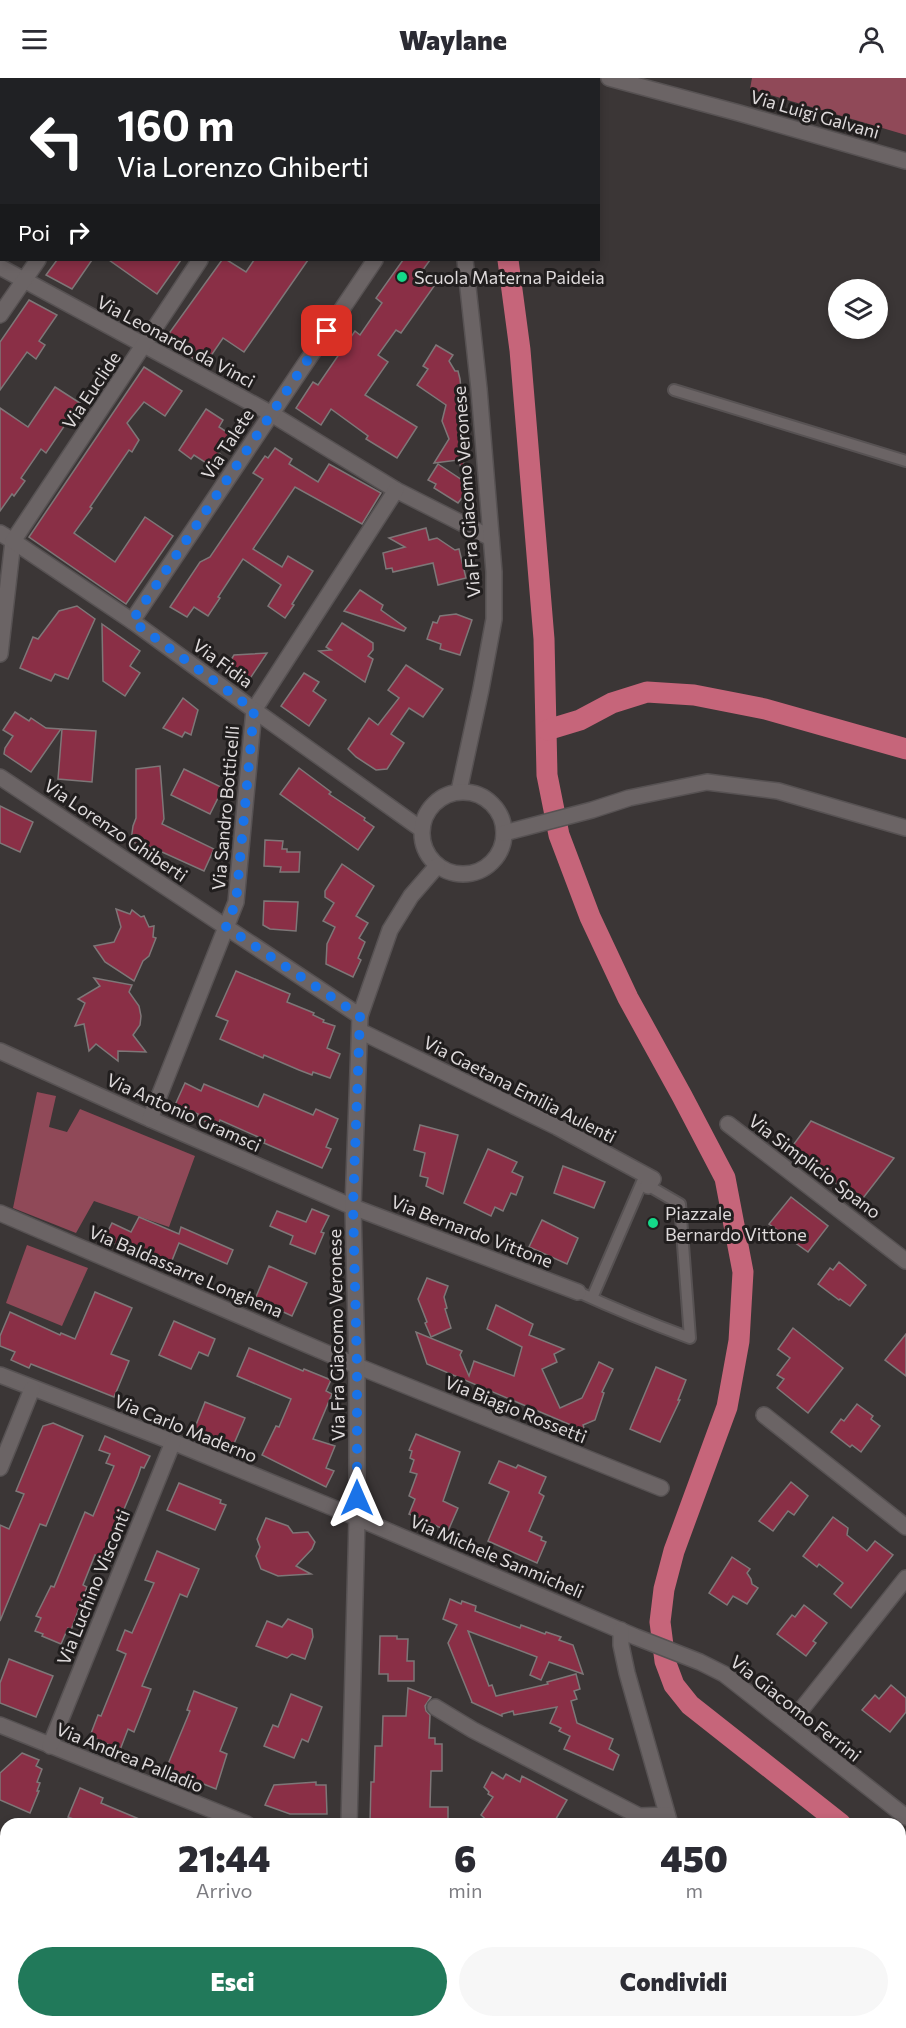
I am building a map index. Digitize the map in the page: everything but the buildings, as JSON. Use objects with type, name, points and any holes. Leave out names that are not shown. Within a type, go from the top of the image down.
[{"type":"street","name":"Via Luigi Galvani","points":[[609,78],[906,161]]},
{"type":"street","points":[[0,315],[37,261]]},
{"type":"street","name":"Via Euclide","points":[[7,537],[144,346],[200,261]]},
{"type":"street","name":"Via Talete","points":[[132,621],[374,261]]},
{"type":"street","name":"Via Fra Giacomo Veronese","points":[[459,791],[482,689],[494,619],[494,572],[479,389],[465,261]]},
{"type":"street","name":"Via Leonardo da Vinci","points":[[0,267],[270,413],[396,490],[491,538]]},
{"type":"street","name":"Via Sandro Botticelli","points":[[150,1119],[236,902],[254,710],[396,490]]},
{"type":"street","points":[[0,654],[7,537]]},
{"type":"street","name":"Via Fidia","points":[[7,537],[132,621],[421,829]]},
{"type":"street","name":"Via Lorenzo Ghiberti","points":[[0,777],[226,927],[360,1024]]},
{"type":"street","points":[[504,833],[529,828],[629,798],[707,782],[778,791],[906,828]]},
{"type":"street","points":[[459,791],[473,792],[486,798],[500,814],[504,833],[502,846],[496,858],[487,867],[475,873],[449,872],[437,866],[428,856],[422,843],[421,829],[425,815],[433,803],[445,795],[459,791]]},
{"type":"street","name":"Via Fra Giacomo Veronese","points":[[349,1818],[357,1519],[357,1366],[353,1206],[360,1024],[390,930],[411,896],[437,866]]},
{"type":"street","name":"Via Gaetana Emilia Aulenti","points":[[360,1024],[653,1179],[648,1186]]},
{"type":"street","name":"Via Antonio Gramsci","points":[[0,1051],[150,1119],[353,1206]]},
{"type":"street","name":"Via Simplicio Spano","points":[[728,1124],[906,1262]]},
{"type":"street","name":"Via Bernardo Vittone","points":[[353,1206],[585,1295]]},
{"type":"street","name":"Via Baldassarre Longhena","points":[[0,1213],[357,1366]]},
{"type":"street","name":"Via Biagio Rossetti","points":[[357,1366],[661,1488]]},
{"type":"street","name":"Via Carlo Maderno","points":[[0,1375],[172,1442],[357,1519]]},
{"type":"street","points":[[0,1468],[33,1389]]},
{"type":"street","points":[[764,1415],[906,1527]]},
{"type":"street","name":"Via Luchino Visconti","points":[[50,1746],[172,1442]]},
{"type":"street","name":"Via Michele Sanmicheli","points":[[357,1519],[621,1630]]},
{"type":"street","points":[[789,1725],[906,1578]]},
{"type":"street","points":[[621,1630],[621,1645],[627,1673],[668,1818]]},
{"type":"street","name":"Via Giacomo Ferrini","points":[[621,1630],[724,1674],[906,1817]]},
{"type":"street","points":[[435,1707],[473,1730],[639,1816],[658,1818]]},
{"type":"street","name":"Via Andrea Palladio","points":[[0,1725],[232,1818]]},
{"type":"lane","points":[[674,390],[906,461]]},
{"type":"lane","points":[[642,1182],[680,1204],[690,1338],[632,1317],[585,1295],[642,1182]]},
{"type":"shaded area","points":[[752,78],[906,78],[906,135],[750,89]]},
{"type":"shaded area","points":[[37,1092],[56,1096],[49,1127],[67,1132],[80,1109],[195,1156],[169,1227],[94,1201],[76,1233],[13,1208]]},
{"type":"shaded area","points":[[27,1245],[88,1268],[62,1326],[6,1303]]},
{"type":"waterway","points":[[508,261],[520,350],[544,639],[547,775],[559,835],[590,917],[628,998],[725,1178],[743,1272],[739,1341],[727,1407],[674,1551],[664,1589],[660,1622],[665,1661],[674,1685],[690,1705],[833,1818]]},
{"type":"waterway","points":[[547,730],[580,720],[612,703],[647,692],[694,695],[765,709],[906,749]]},
{"type":"place","name":"Scuola Materna Paideia","points":[[402,277]]},
{"type":"place","name":"Piazzale Bernardo Vittone","points":[[653,1223]]},
{"type":"route","points":[[327,331],[132,621],[254,710],[236,902],[226,927],[360,1016],[353,1206],[357,1366],[357,1498]]}]
